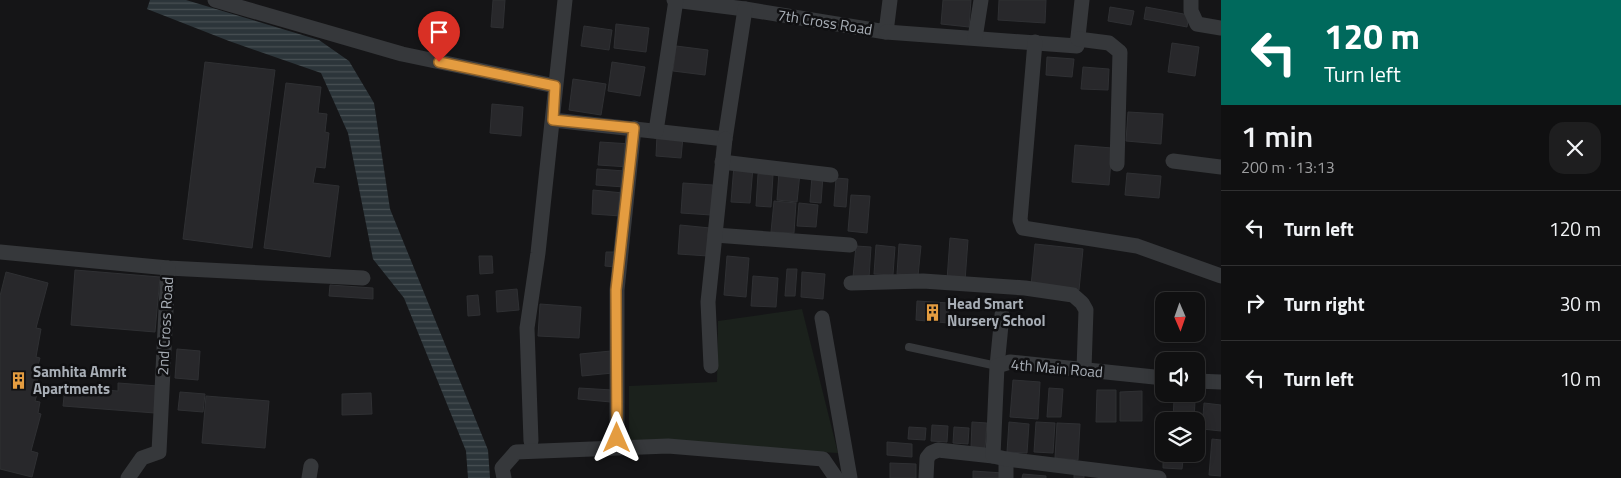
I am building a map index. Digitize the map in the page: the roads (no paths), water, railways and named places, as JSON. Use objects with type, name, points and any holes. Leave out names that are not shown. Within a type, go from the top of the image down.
[{"type":"street","points":[[215,0],[402,54],[555,86]]},
{"type":"street","points":[[268,14],[274,0]]},
{"type":"street","points":[[530,441],[528,328],[538,253],[565,0]]},
{"type":"street","points":[[656,131],[675,0]]},
{"type":"street","name":"7th Cross Road","points":[[675,0],[745,9],[886,32],[890,0]]},
{"type":"street","points":[[975,38],[981,0]]},
{"type":"street","points":[[886,32],[1077,46],[1082,0]]},
{"type":"street","points":[[1191,0],[1190,12],[1197,24],[1221,28]]},
{"type":"street","points":[[711,366],[708,302],[722,162],[745,9]]},
{"type":"street","points":[[1078,40],[1109,43],[1120,52],[1118,164]]},
{"type":"street","points":[[1034,42],[1020,220],[1023,228],[1137,246],[1221,276]]},
{"type":"street","points":[[553,120],[725,139]]},
{"type":"street","points":[[617,438],[616,290],[634,128]]},
{"type":"street","points":[[1173,161],[1221,167]]},
{"type":"street","points":[[722,162],[831,175]]},
{"type":"street","points":[[715,235],[850,245]]},
{"type":"street","name":"2nd Cross Road","points":[[0,252],[168,268],[159,452],[142,458],[128,478]]},
{"type":"street","points":[[168,268],[363,278]]},
{"type":"street","points":[[851,283],[923,281],[1025,288],[1073,296],[1086,310],[1084,369]]},
{"type":"street","points":[[997,366],[1002,316]]},
{"type":"street","points":[[822,318],[850,478]]},
{"type":"street","name":"4th Main Road","points":[[1006,478],[1000,458],[997,366],[1010,362],[1155,377]]},
{"type":"street","points":[[1205,381],[1221,382]]},
{"type":"street","points":[[504,478],[502,468],[516,452],[668,446],[823,459],[836,478]]},
{"type":"street","points":[[926,478],[927,458],[931,453],[938,450],[1159,478]]},
{"type":"lane","points":[[909,347],[997,366]]},
{"type":"place","name":"Head Smart Nursery School","points":[[933,312]]},
{"type":"place","name":"Samhita Amrit Apartments","points":[[19,380]]}]
